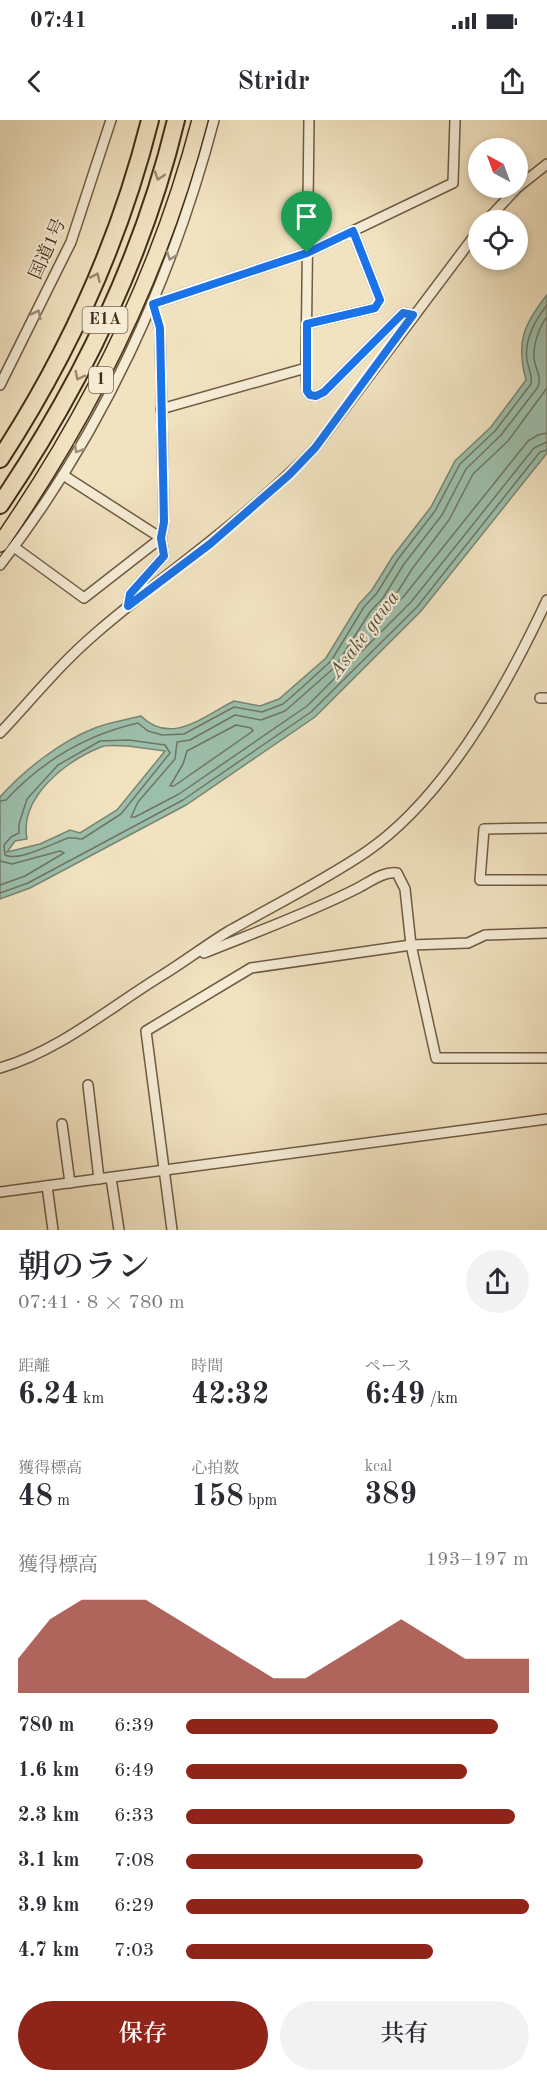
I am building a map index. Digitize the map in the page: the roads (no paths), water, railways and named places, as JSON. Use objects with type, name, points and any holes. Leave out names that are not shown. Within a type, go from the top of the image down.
[{"type":"highway","name":"E1A","points":[[0,459],[56,364],[78,319],[126,199],[150,120]]},
{"type":"highway","name":"E1A","points":[[0,504],[53,424],[101,330],[149,209],[176,120]]},
{"type":"highway","name":"1","points":[[7,546],[116,353],[159,250],[200,120]]},
{"type":"street","name":"国道1号","points":[[0,385],[71,242],[111,120]]},
{"type":"street","points":[[0,565],[7,546],[63,475],[124,365],[153,304],[187,211],[214,120]]},
{"type":"street","points":[[309,120],[307,391],[316,396],[324,392],[403,313],[413,315]]},
{"type":"street","points":[[153,304],[307,253],[453,183],[455,120]]},
{"type":"street","points":[[528,179],[547,164]]},
{"type":"street","points":[[496,210],[508,198]]},
{"type":"street","points":[[307,324],[375,308],[380,300],[353,231]]},
{"type":"street","points":[[0,733],[66,660],[128,606],[210,544],[289,475],[315,448],[468,244]]},
{"type":"street","points":[[128,606],[130,594],[164,556],[161,538],[164,522],[160,328],[153,304]]},
{"type":"street","points":[[161,409],[306,368]]},
{"type":"street","points":[[63,475],[161,538]]},
{"type":"street","points":[[7,546],[84,598],[161,538]]},
{"type":"street","points":[[0,1068],[31,1056],[81,1028],[226,933],[368,851],[431,791],[490,709],[518,661],[547,600]]},
{"type":"street","points":[[547,828],[484,829],[480,880],[547,880]]},
{"type":"street","points":[[188,960],[317,908],[390,872],[397,873],[405,889],[411,945],[436,1058],[547,1058]]},
{"type":"street","points":[[172,1230],[146,1031],[250,968],[411,945],[468,943],[485,935],[547,933]]},
{"type":"street","points":[[88,1085],[99,1179]]},
{"type":"street","points":[[0,1192],[547,1119]]},
{"type":"street","points":[[62,1124],[70,1183]]},
{"type":"street","points":[[111,1178],[119,1230]]},
{"type":"street","points":[[47,1186],[53,1230]]},
{"type":"water","name":"Asake gawa","points":[[547,295],[547,453],[421,611],[315,717],[186,805],[30,888],[0,899],[0,797],[44,757],[69,740],[100,726],[141,716],[152,725],[176,728],[199,720],[234,701],[260,706],[279,699],[326,658],[359,604],[372,590],[393,556],[431,507],[455,461],[491,427],[526,380],[522,355],[524,335],[532,316]],"holes":[[[107,746],[128,746],[165,751],[117,810],[80,833],[70,830],[40,844],[7,852],[15,841],[27,839],[26,824],[30,809],[38,795],[48,782],[74,761],[87,753]]]}]
